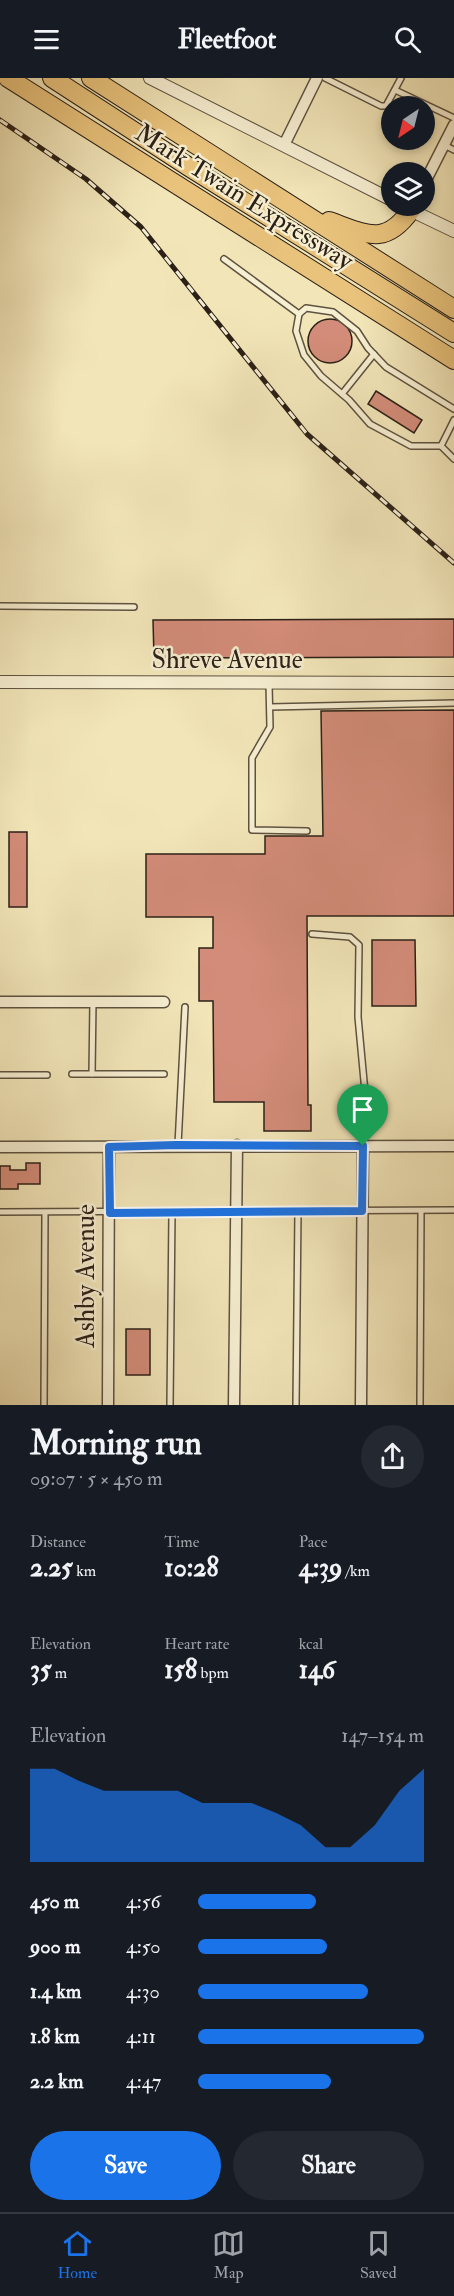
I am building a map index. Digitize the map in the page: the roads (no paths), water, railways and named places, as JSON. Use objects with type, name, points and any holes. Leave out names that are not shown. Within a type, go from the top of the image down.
[{"type":"highway","name":"Mark Twain Expressway","points":[[8,78],[454,360]]},
{"type":"highway","points":[[52,78],[454,333]]},
{"type":"highway","name":"Mark Twain Expressway","points":[[91,78],[454,309]]},
{"type":"highway","points":[[0,85],[9,90],[34,95]]},
{"type":"highway","points":[[298,210],[374,235],[392,231],[404,221],[406,216]]},
{"type":"street","points":[[150,78],[381,194]]},
{"type":"street","points":[[284,145],[317,78]]},
{"type":"street","points":[[435,168],[449,147],[454,126]]},
{"type":"street","points":[[426,216],[454,231]]},
{"type":"street","name":"Shreve Avenue","points":[[0,682],[454,683]]},
{"type":"street","points":[[0,1002],[164,1002]]},
{"type":"street","points":[[234,1405],[237,1146]]},
{"type":"street","points":[[361,1405],[363,1146]]},
{"type":"street","points":[[0,1147],[454,1146]]},
{"type":"street","name":"Ashby Avenue","points":[[108,1405],[109,1147]]},
{"type":"lane","points":[[325,78],[381,106],[386,106],[389,102],[401,78]]},
{"type":"lane","points":[[395,90],[454,117]]},
{"type":"lane","points":[[224,259],[299,314]]},
{"type":"lane","points":[[454,409],[386,367],[357,331],[333,312],[306,308],[299,314],[296,331],[304,355],[321,376],[342,394],[370,424],[411,446],[441,446],[454,459]]},
{"type":"lane","points":[[342,394],[374,354]]},
{"type":"lane","points":[[441,446],[454,420]]},
{"type":"lane","points":[[0,606],[134,608]]},
{"type":"lane","points":[[269,682],[270,727],[252,758],[252,830],[306,831]]},
{"type":"lane","points":[[270,707],[454,703]]},
{"type":"lane","points":[[312,934],[350,937],[359,945],[358,1017],[365,1092],[363,1146]]},
{"type":"lane","points":[[92,1074],[93,1002]]},
{"type":"lane","points":[[178,1145],[185,1007]]},
{"type":"lane","points":[[72,1074],[164,1074]]},
{"type":"lane","points":[[0,1075],[47,1075]]},
{"type":"lane","points":[[420,1405],[421,1210]]},
{"type":"lane","points":[[0,1212],[454,1210]]},
{"type":"lane","points":[[296,1405],[298,1211]]},
{"type":"lane","points":[[170,1405],[172,1212]]},
{"type":"lane","points":[[44,1405],[45,1213]]},
{"type":"railway","points":[[0,120],[86,179],[141,227],[307,434],[454,563]]}]
